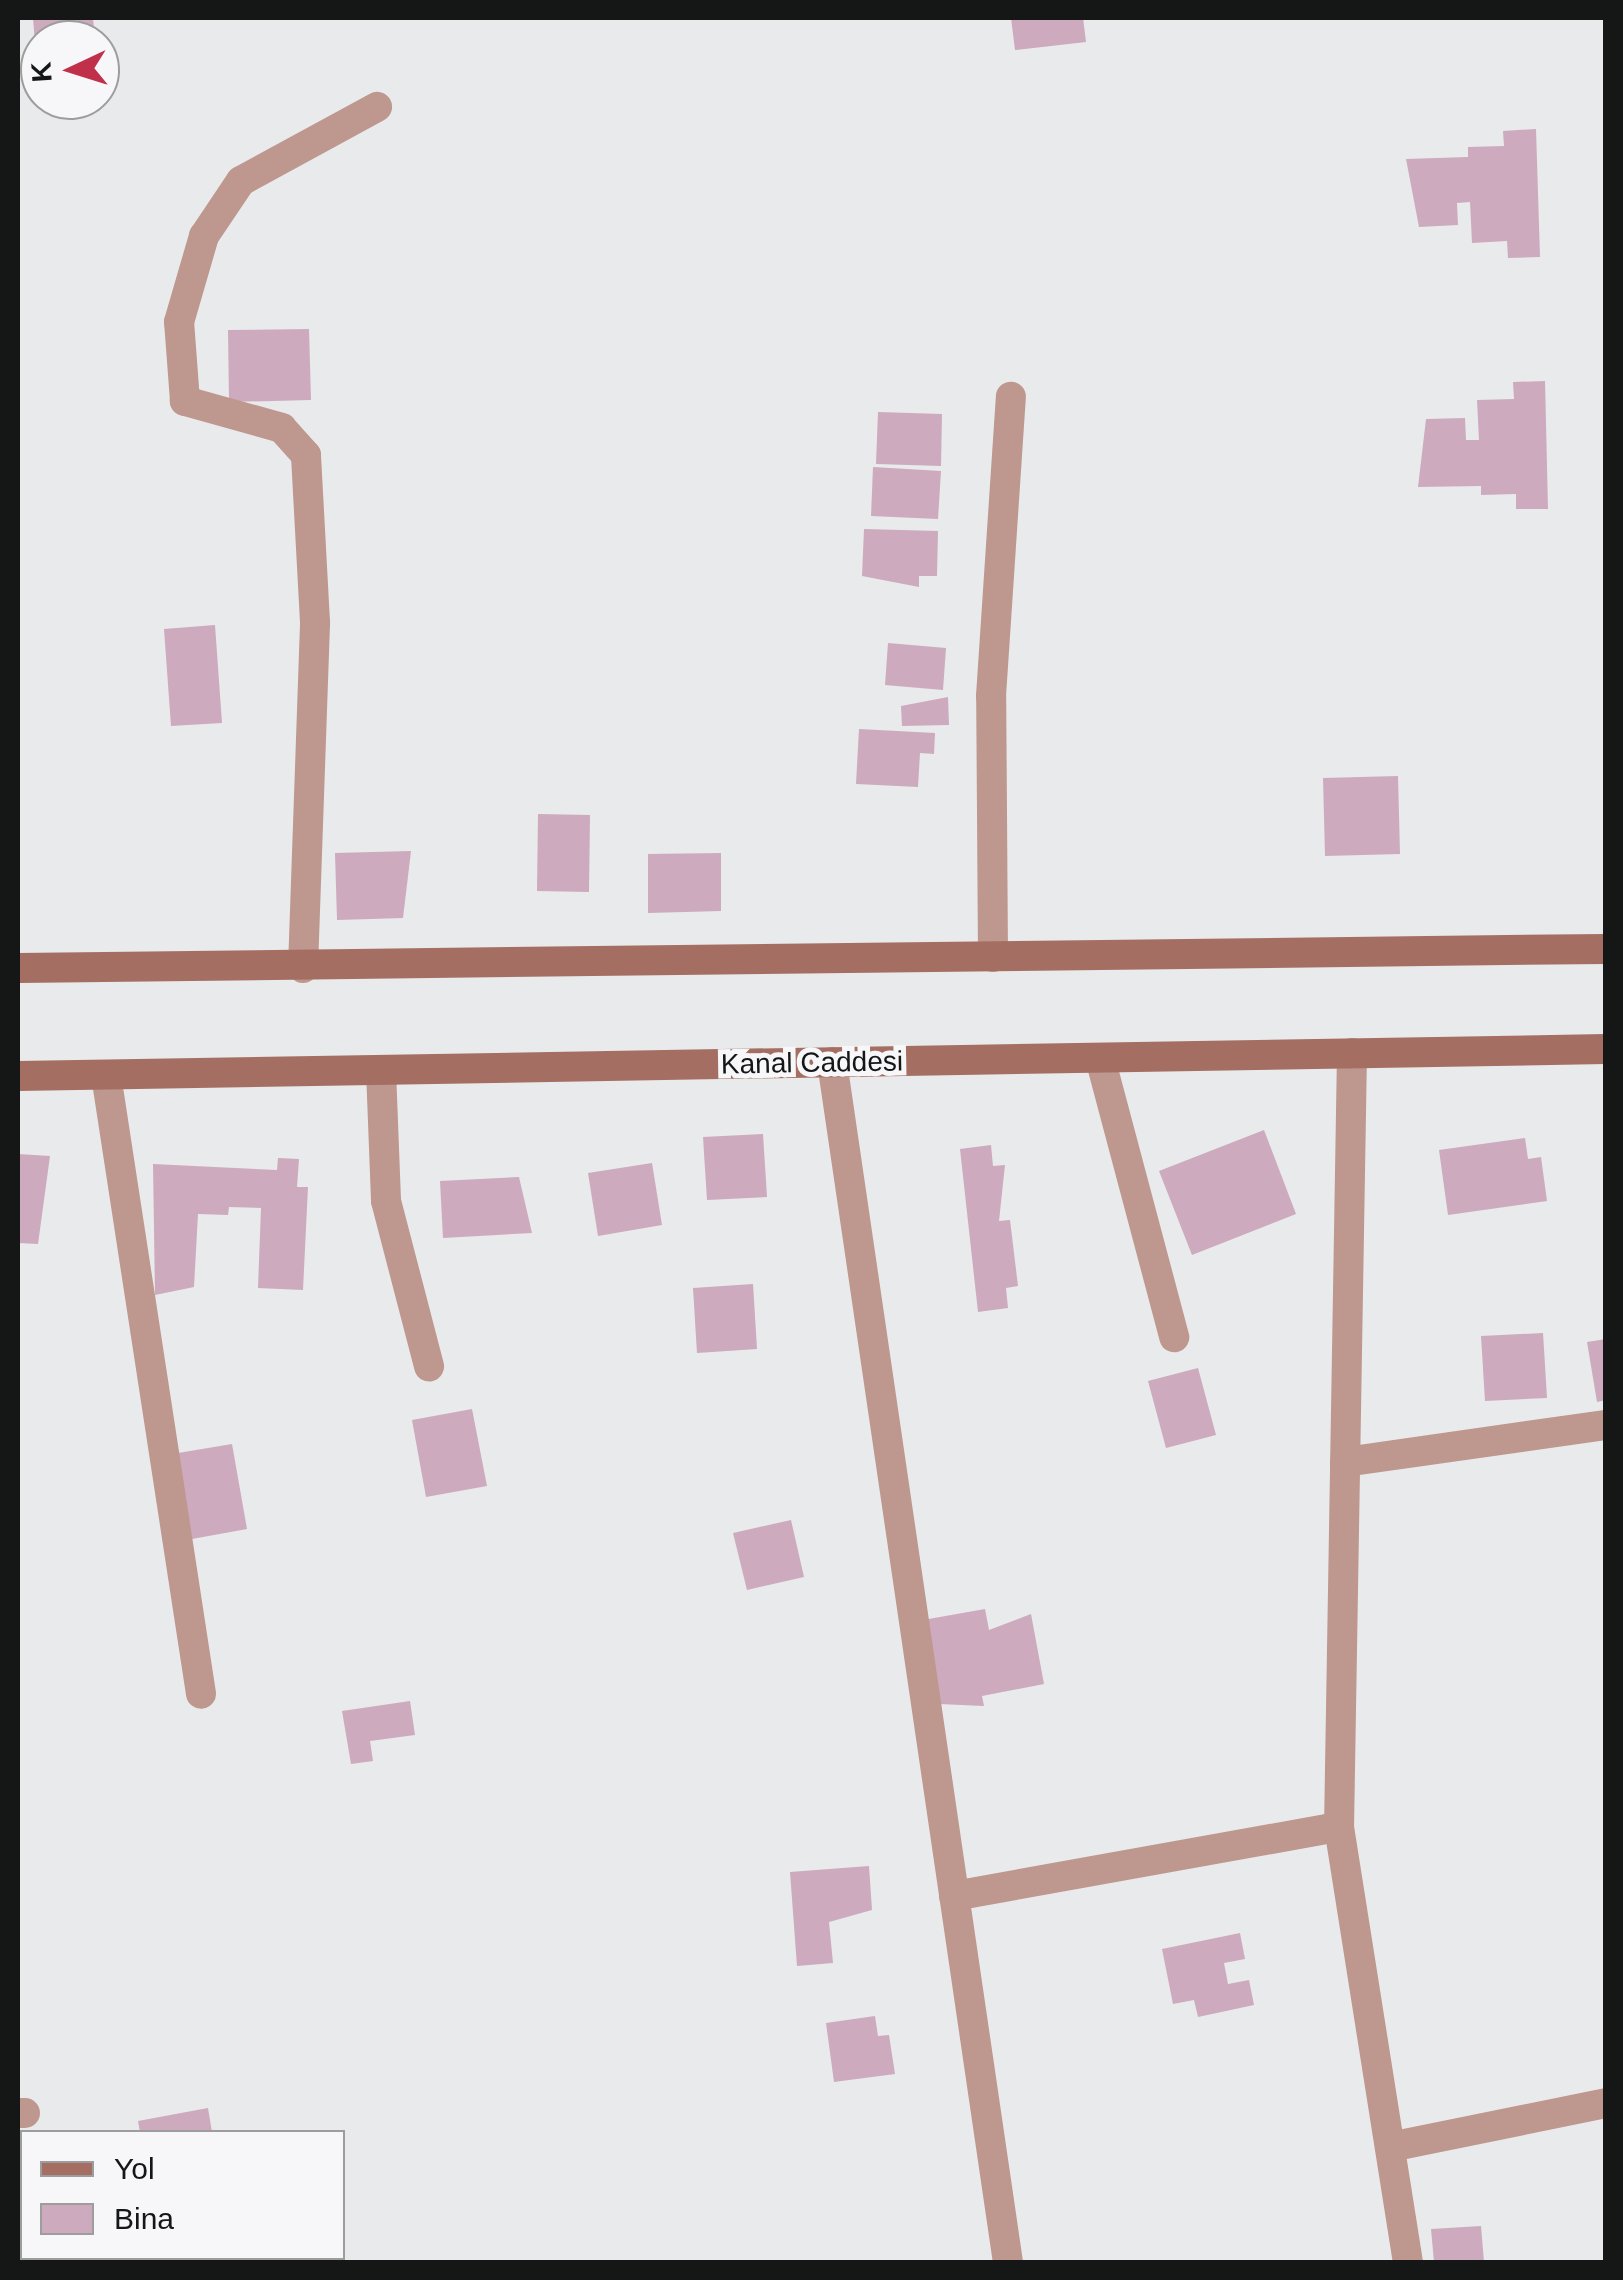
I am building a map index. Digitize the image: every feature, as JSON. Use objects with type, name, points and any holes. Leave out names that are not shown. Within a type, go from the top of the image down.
[{"type":"main road","points":[[18,968],[303,968],[1606,949]]},
{"type":"main road","name":"Kanal Caddesi","points":[[18,1076],[1606,1049]]},
{"type":"street","points":[[303,968],[316,622],[306,455],[282,428],[185,400],[178,339],[204,236],[240,181],[377,107]]},
{"type":"street","points":[[993,957],[990,696],[1011,397]]},
{"type":"street","points":[[1352,1053],[1339,1827],[1408,2262]]},
{"type":"street","points":[[1100,1058],[1174,1337]]},
{"type":"street","points":[[832,1062],[1008,2262]]},
{"type":"street","points":[[381,1070],[386,1201],[429,1366]]},
{"type":"street","points":[[106,1075],[201,1694]]},
{"type":"street","points":[[1345,1462],[1606,1425]]},
{"type":"street","points":[[954,1896],[1339,1827]]},
{"type":"street","points":[[1390,2146],[1606,2103]]},
{"type":"building","points":[[33,18],[93,20],[33,20]]},
{"type":"building","points":[[1011,18],[1083,18],[1086,42],[1015,50]]},
{"type":"building","points":[[1536,129],[1540,257],[1508,258],[1507,241],[1472,243],[1470,202],[1457,203],[1458,225],[1419,227],[1406,159],[1468,157],[1468,147],[1504,146],[1503,131]]},
{"type":"building","points":[[309,329],[311,400],[229,402],[228,330]]},
{"type":"building","points":[[1545,381],[1548,509],[1516,509],[1516,494],[1481,495],[1481,486],[1418,487],[1426,419],[1465,418],[1466,440],[1479,440],[1477,400],[1514,399],[1513,382]]},
{"type":"building","points":[[878,412],[942,414],[941,466],[876,464]]},
{"type":"building","points":[[873,467],[941,471],[938,519],[871,516]]},
{"type":"building","points":[[864,529],[938,531],[937,576],[919,576],[919,587],[862,576]]},
{"type":"building","points":[[215,625],[222,723],[171,726],[164,629]]},
{"type":"building","points":[[888,643],[946,648],[943,690],[885,685]]},
{"type":"building","points":[[948,697],[949,725],[902,726],[901,706]]},
{"type":"building","points":[[859,729],[935,733],[934,754],[920,753],[918,787],[856,784]]},
{"type":"building","points":[[1398,776],[1400,854],[1325,856],[1323,778]]},
{"type":"building","points":[[538,814],[590,815],[589,892],[537,891]]},
{"type":"building","points":[[411,851],[403,918],[337,920],[335,853]]},
{"type":"building","points":[[721,853],[721,911],[648,913],[648,854]]},
{"type":"building","points":[[1264,1130],[1296,1214],[1192,1255],[1159,1171]]},
{"type":"building","points":[[763,1134],[767,1197],[707,1200],[703,1137]]},
{"type":"building","points":[[1525,1138],[1528,1159],[1541,1157],[1547,1201],[1448,1215],[1439,1150]]},
{"type":"building","points":[[991,1145],[993,1166],[1005,1165],[999,1221],[1010,1220],[1018,1286],[1006,1288],[1008,1308],[978,1312],[960,1149]]},
{"type":"building","points":[[18,1154],[50,1156],[38,1244],[18,1243]]},
{"type":"building","points":[[278,1158],[299,1159],[297,1187],[308,1187],[303,1290],[258,1288],[261,1208],[229,1207],[228,1215],[198,1214],[194,1287],[155,1295],[153,1164],[277,1170]]},
{"type":"building","points":[[652,1163],[662,1225],[598,1236],[588,1173]]},
{"type":"building","points":[[519,1177],[532,1233],[443,1238],[440,1181]]},
{"type":"building","points":[[753,1284],[757,1349],[697,1353],[693,1288]]},
{"type":"building","points":[[1543,1333],[1547,1398],[1485,1401],[1481,1336]]},
{"type":"building","points":[[1606,1339],[1606,1400],[1597,1402],[1587,1342]]},
{"type":"building","points":[[1198,1368],[1216,1435],[1166,1448],[1148,1381]]},
{"type":"building","points":[[472,1409],[487,1486],[426,1497],[412,1420]]},
{"type":"building","points":[[232,1444],[247,1529],[192,1539],[178,1453]]},
{"type":"building","points":[[791,1520],[804,1577],[747,1590],[733,1533]]},
{"type":"building","points":[[985,1609],[989,1630],[1031,1614],[1044,1684],[982,1696],[984,1706],[939,1704],[923,1620]]},
{"type":"building","points":[[410,1701],[415,1735],[370,1741],[373,1761],[351,1764],[342,1711]]},
{"type":"building","points":[[869,1866],[872,1910],[829,1922],[833,1963],[797,1966],[790,1872]]},
{"type":"building","points":[[1240,1933],[1245,1959],[1224,1963],[1228,1984],[1249,1980],[1254,2005],[1198,2017],[1194,2000],[1173,2004],[1162,1949]]},
{"type":"building","points":[[875,2016],[878,2036],[889,2035],[895,2074],[834,2082],[826,2023]]},
{"type":"building","points":[[208,2108],[212,2130],[140,2130],[138,2121]]},
{"type":"building","points":[[20,2148],[18,2242],[18,2149]]},
{"type":"building","points":[[1481,2226],[1484,2262],[1434,2262],[1431,2229]]}]
